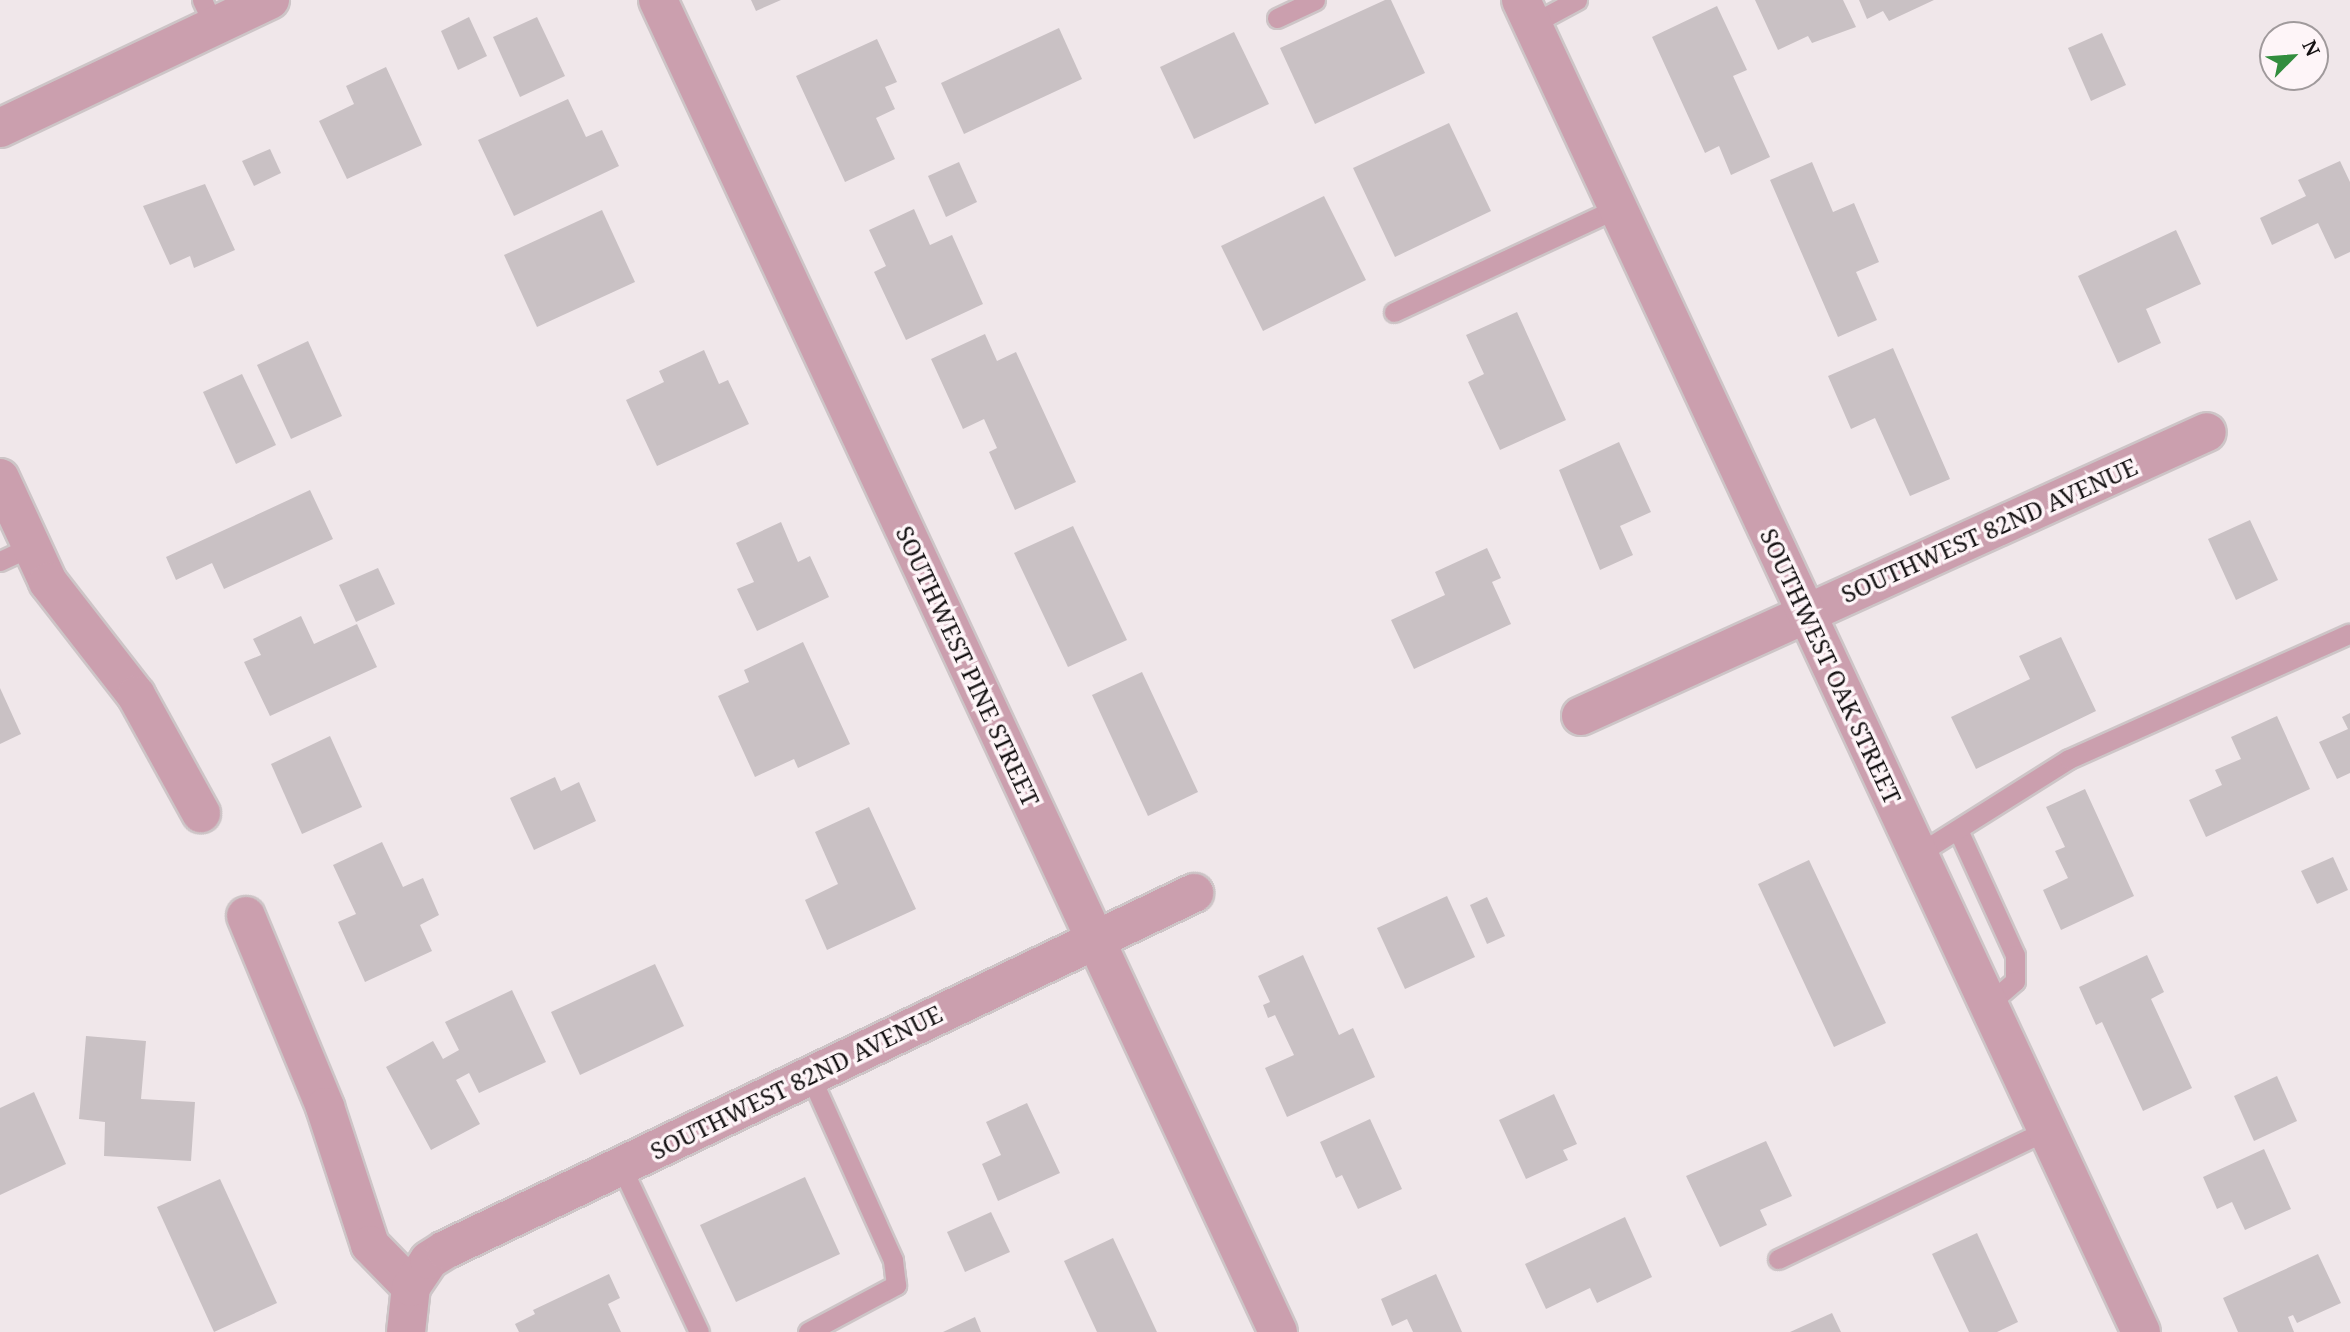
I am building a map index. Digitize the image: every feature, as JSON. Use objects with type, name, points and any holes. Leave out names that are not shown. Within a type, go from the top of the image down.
[{"type":"street","points":[[0,128],[208,13],[270,0]]},
{"type":"street","name":"SOUTHWEST PINE STREET","points":[[657,0],[1278,1332]]},
{"type":"street","name":"SOUTHWEST OAK STREET","points":[[1527,12],[2141,1332]]},
{"type":"street","name":"SOUTHWEST 82ND AVENUE","points":[[1581,716],[2207,432]]},
{"type":"street","points":[[0,478],[16,553],[60,601],[136,695],[201,813]]},
{"type":"street","name":"SOUTHWEST 82ND AVENUE","points":[[411,1287],[424,1265],[445,1250],[1194,893]]},
{"type":"street","points":[[246,916],[325,1107],[370,1245],[411,1287],[406,1332]]},
{"type":"lane","points":[[1278,18],[1315,0]]},
{"type":"lane","points":[[1527,12],[1577,0]]},
{"type":"lane","points":[[1394,312],[1617,208]]},
{"type":"lane","points":[[1919,854],[2069,759],[2348,634]]},
{"type":"lane","points":[[1958,830],[2015,955],[2015,981],[1989,1004]]},
{"type":"lane","points":[[808,1332],[876,1300],[896,1285],[893,1260],[810,1076]]},
{"type":"lane","points":[[1778,1259],[2047,1130]]},
{"type":"lane","points":[[621,1166],[699,1332]]},
{"type":"building","points":[[751,0],[781,0],[756,11]]},
{"type":"building","points":[[1385,0],[1391,0],[1425,73],[1315,124],[1280,48]]},
{"type":"building","points":[[1755,0],[1843,0],[1856,27],[1812,43],[1808,36],[1778,50]]},
{"type":"building","points":[[1859,0],[1934,0],[1889,21],[1883,11],[1867,19]]},
{"type":"building","points":[[1717,6],[1747,70],[1733,76],[1770,157],[1731,175],[1719,146],[1705,153],[1652,37]]},
{"type":"building","points":[[469,17],[487,56],[458,70],[441,31]]},
{"type":"building","points":[[537,17],[565,76],[520,97],[493,37]]},
{"type":"building","points":[[1059,28],[1082,79],[964,134],[941,83]]},
{"type":"building","points":[[1234,32],[1269,104],[1194,139],[1160,67]]},
{"type":"building","points":[[2102,33],[2126,85],[2091,101],[2068,48]]},
{"type":"building","points":[[877,39],[897,82],[885,87],[895,109],[876,118],[895,159],[845,182],[796,76]]},
{"type":"building","points":[[386,67],[422,145],[347,179],[319,121],[354,104],[346,86]]},
{"type":"building","points":[[568,99],[586,137],[602,130],[619,166],[514,216],[478,140]]},
{"type":"building","points":[[1449,123],[1491,211],[1395,257],[1353,168]]},
{"type":"building","points":[[270,149],[281,173],[254,186],[242,161]]},
{"type":"building","points":[[2340,161],[2350,182],[2350,252],[2335,259],[2318,223],[2272,245],[2260,218],[2306,196],[2298,180]]},
{"type":"building","points":[[959,162],[977,202],[946,217],[928,176]]},
{"type":"building","points":[[1812,162],[1833,212],[1854,203],[1879,262],[1856,272],[1877,320],[1838,337],[1770,180]]},
{"type":"building","points":[[205,184],[235,250],[194,268],[190,256],[170,265],[143,206]]},
{"type":"building","points":[[1324,196],[1366,280],[1263,331],[1221,246]]},
{"type":"building","points":[[914,209],[930,245],[952,235],[983,304],[906,340],[874,272],[886,266],[869,230]]},
{"type":"building","points":[[602,210],[635,282],[537,327],[504,255]]},
{"type":"building","points":[[2176,230],[2201,284],[2146,309],[2161,343],[2118,363],[2078,276]]},
{"type":"building","points":[[1517,312],[1566,420],[1500,450],[1468,382],[1484,374],[1466,335]]},
{"type":"building","points":[[985,334],[997,361],[1016,352],[1076,482],[1015,510],[989,452],[997,448],[984,419],[963,429],[931,359]]},
{"type":"building","points":[[308,341],[342,416],[291,439],[257,365]]},
{"type":"building","points":[[1893,348],[1950,479],[1910,496],[1875,418],[1851,429],[1828,376]]},
{"type":"building","points":[[704,350],[719,384],[728,380],[749,424],[657,466],[626,400],[664,382],[659,371]]},
{"type":"building","points":[[242,374],[276,445],[236,464],[203,392]]},
{"type":"building","points":[[1619,442],[1651,512],[1620,526],[1633,555],[1600,570],[1559,470]]},
{"type":"building","points":[[310,490],[333,539],[224,589],[212,563],[176,580],[166,557]]},
{"type":"building","points":[[2250,520],[2278,580],[2236,600],[2208,539]]},
{"type":"building","points":[[781,522],[798,562],[810,556],[829,597],[757,631],[737,589],[754,582],[736,543]]},
{"type":"building","points":[[1073,526],[1127,640],[1068,667],[1014,553]]},
{"type":"building","points":[[1487,548],[1501,578],[1492,582],[1511,624],[1414,669],[1391,620],[1445,595],[1435,572]]},
{"type":"building","points":[[378,568],[395,604],[356,622],[339,585]]},
{"type":"building","points":[[301,616],[314,644],[357,624],[377,667],[270,716],[244,662],[261,655],[253,639]]},
{"type":"building","points":[[2061,637],[2096,711],[1976,769],[1951,717],[2030,679],[2019,656]]},
{"type":"building","points":[[803,642],[850,744],[798,768],[794,759],[755,777],[718,696],[749,682],[744,670]]},
{"type":"building","points":[[1142,672],[1198,792],[1148,816],[1092,695]]},
{"type":"building","points":[[0,688],[21,734],[0,744]]},
{"type":"building","points":[[2350,713],[2350,773],[2337,779],[2319,742],[2348,729],[2342,717]]},
{"type":"building","points":[[2277,716],[2310,789],[2206,837],[2189,800],[2222,785],[2215,770],[2241,759],[2231,737]]},
{"type":"building","points":[[330,736],[362,807],[302,834],[271,764]]},
{"type":"building","points":[[555,777],[561,791],[579,782],[596,821],[534,850],[510,798]]},
{"type":"building","points":[[2085,789],[2134,896],[2061,930],[2043,890],[2068,878],[2055,851],[2065,847],[2046,807]]},
{"type":"building","points":[[869,807],[916,909],[827,950],[805,900],[838,884],[815,832]]},
{"type":"building","points":[[382,842],[403,887],[423,878],[439,915],[420,925],[432,951],[365,982],[338,922],[356,914],[333,865]]},
{"type":"building","points":[[2333,857],[2348,890],[2317,904],[2301,871]]},
{"type":"building","points":[[1809,860],[1886,1023],[1834,1047],[1758,884]]},
{"type":"building","points":[[1447,896],[1475,957],[1405,989],[1377,928]]},
{"type":"building","points":[[1487,897],[1505,936],[1487,944],[1470,905]]},
{"type":"building","points":[[1303,955],[1339,1035],[1353,1028],[1375,1077],[1287,1117],[1265,1068],[1294,1055],[1275,1015],[1268,1018],[1263,1005],[1270,1002],[1258,976]]},
{"type":"building","points":[[2147,955],[2164,992],[2151,999],[2192,1088],[2143,1111],[2102,1022],[2096,1025],[2079,987]]},
{"type":"building","points":[[655,964],[684,1026],[580,1075],[551,1012]]},
{"type":"building","points":[[512,990],[546,1062],[479,1093],[469,1073],[456,1080],[480,1124],[431,1150],[386,1067],[433,1041],[443,1059],[459,1050],[445,1022]]},
{"type":"building","points":[[86,1036],[146,1041],[141,1099],[195,1102],[191,1161],[104,1156],[105,1122],[79,1119]]},
{"type":"building","points":[[2277,1076],[2297,1121],[2254,1141],[2234,1096]]},
{"type":"building","points":[[34,1092],[66,1164],[0,1195],[0,1108]]},
{"type":"building","points":[[1554,1094],[1577,1144],[1563,1150],[1568,1160],[1526,1179],[1499,1120]]},
{"type":"building","points":[[1027,1103],[1060,1173],[998,1201],[982,1164],[1001,1155],[986,1122]]},
{"type":"building","points":[[1370,1119],[1402,1189],[1358,1209],[1342,1175],[1336,1178],[1320,1142]]},
{"type":"building","points":[[1766,1141],[1792,1196],[1760,1210],[1767,1225],[1720,1247],[1686,1176]]},
{"type":"building","points":[[2264,1149],[2291,1209],[2245,1230],[2232,1202],[2217,1209],[2203,1177]]},
{"type":"building","points":[[805,1177],[840,1254],[736,1302],[700,1225]]},
{"type":"building","points":[[220,1179],[277,1303],[214,1332],[157,1207]]},
{"type":"building","points":[[991,1212],[1010,1252],[965,1272],[947,1232]]},
{"type":"building","points":[[1625,1217],[1652,1277],[1597,1303],[1590,1288],[1546,1309],[1525,1264]]},
{"type":"building","points":[[1977,1233],[2018,1322],[1997,1332],[1969,1332],[1932,1254]]},
{"type":"building","points":[[1113,1238],[1157,1332],[1097,1332],[1064,1261]]},
{"type":"building","points":[[2318,1254],[2341,1303],[2297,1323],[2293,1315],[2288,1317],[2294,1332],[2238,1332],[2223,1298]]},
{"type":"building","points":[[609,1274],[620,1298],[608,1304],[621,1332],[519,1332],[515,1324],[535,1314],[533,1310]]},
{"type":"building","points":[[1436,1274],[1462,1332],[1413,1332],[1407,1319],[1392,1326],[1381,1299]]},
{"type":"building","points":[[1832,1313],[1841,1332],[1790,1332]]},
{"type":"building","points":[[975,1317],[981,1332],[943,1332]]}]
